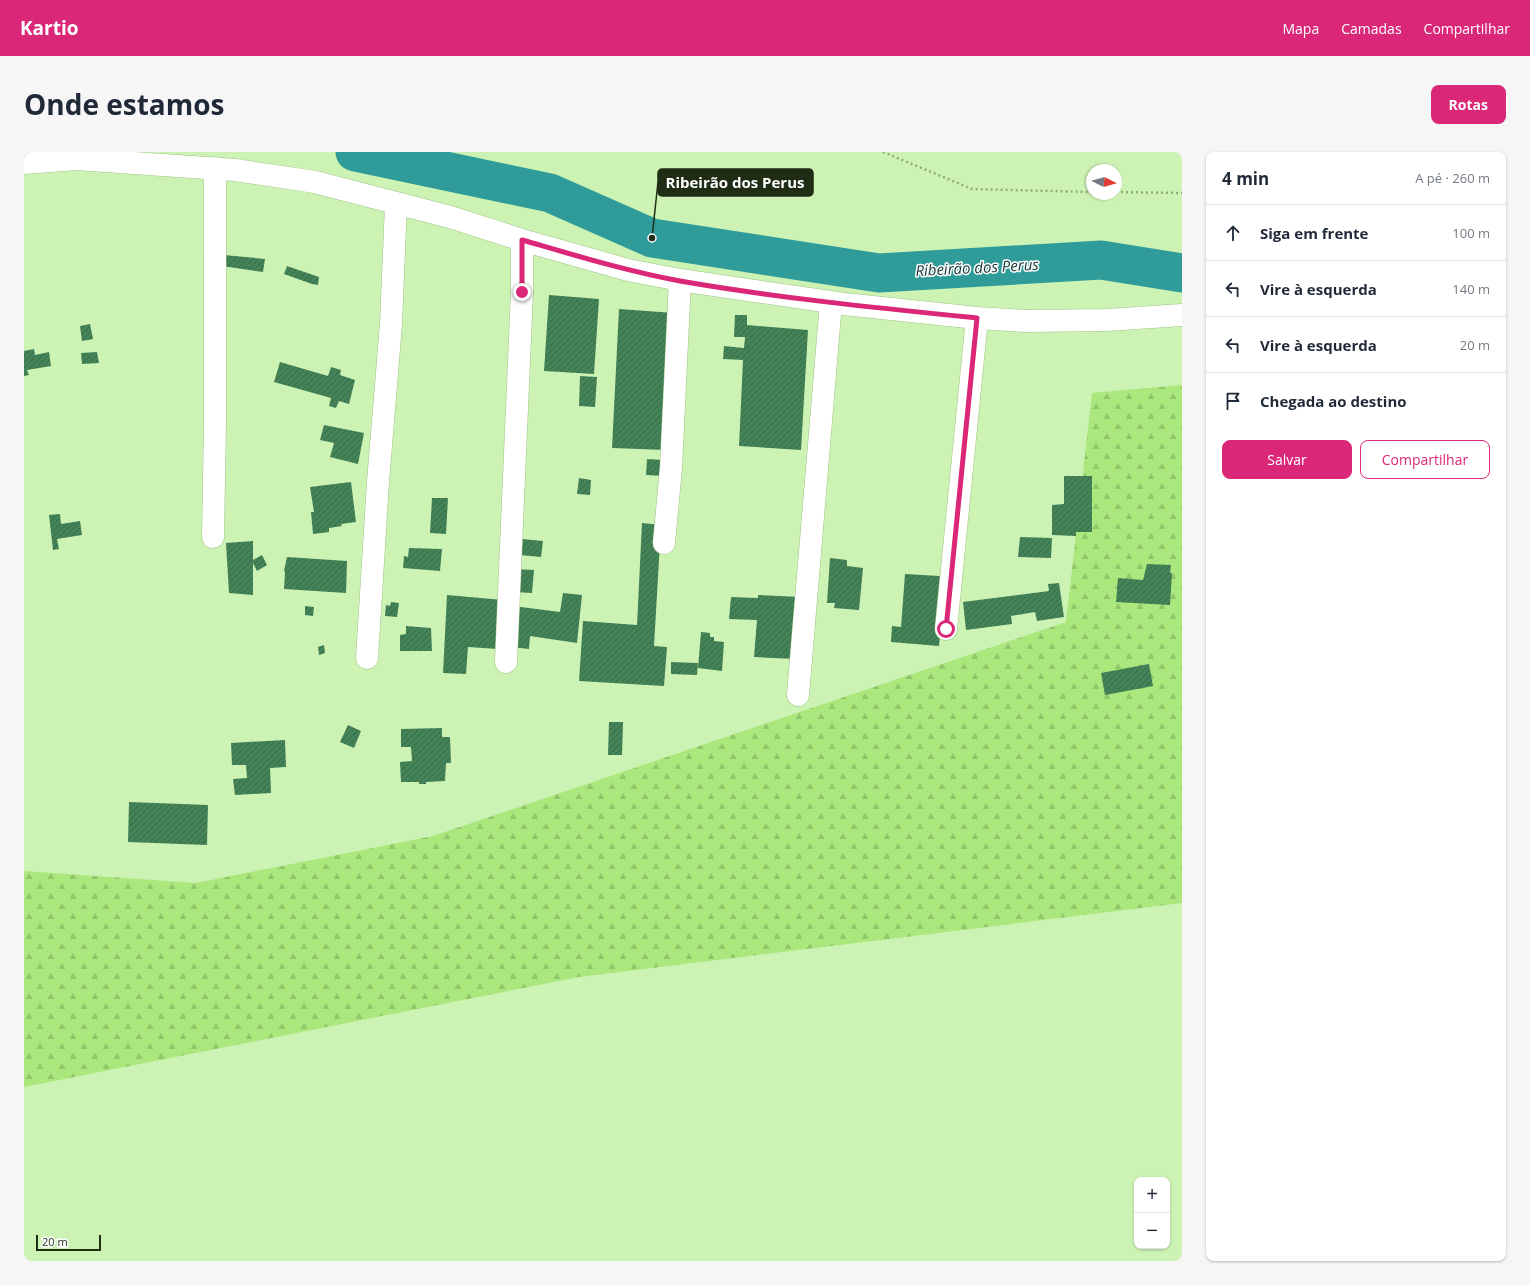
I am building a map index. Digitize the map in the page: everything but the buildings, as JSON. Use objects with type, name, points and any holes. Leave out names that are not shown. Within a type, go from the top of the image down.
[{"type":"street","points":[[24,164],[76,159],[215,168],[315,182],[370,195],[396,204],[450,217],[522,240],[628,270],[680,280],[831,302],[977,318],[1033,321],[1107,320],[1182,315]]},
{"type":"street","points":[[213,537],[215,422],[215,168]]},
{"type":"street","points":[[367,658],[378,482],[391,324],[396,204]]},
{"type":"street","points":[[506,662],[522,292],[522,240]]},
{"type":"street","points":[[664,543],[671,468],[680,280]]},
{"type":"street","points":[[798,695],[831,302]]},
{"type":"street","points":[[946,629],[977,318]]},
{"type":"path","points":[[883,152],[972,189],[1086,192]]},
{"type":"path","points":[[1122,192],[1182,193]]},
{"type":"green space","points":[[1182,385],[1182,903],[579,977],[24,1087],[24,871],[196,883],[433,836],[1066,622],[1092,393]]},
{"type":"waterway","name":"Ribeirão dos Perus","points":[[355,152],[550,193],[652,238],[879,273],[1101,260],[1182,273]]},
{"type":"place","name":"Ribeirão dos Perus","points":[[652,238]]},
{"type":"route","points":[[522,292],[522,240],[628,270],[680,280],[844,304],[977,318],[946,629]]}]
